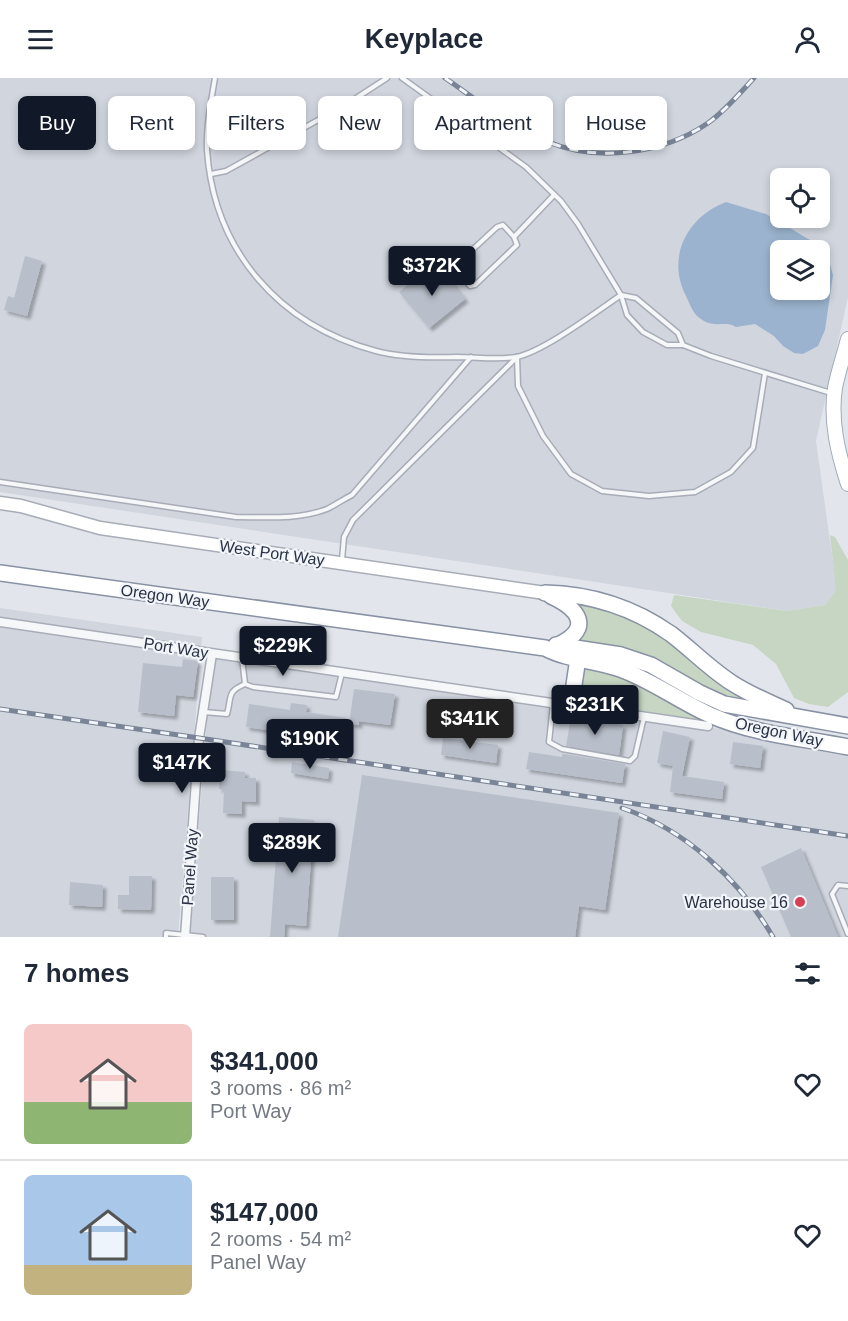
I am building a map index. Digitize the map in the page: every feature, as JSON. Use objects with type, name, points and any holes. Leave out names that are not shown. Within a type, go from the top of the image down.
[{"type":"highway","name":"Oregon Way","points":[[0,573],[621,655],[651,665],[724,704],[848,726]]},
{"type":"highway","points":[[545,593],[570,605],[578,618],[577,631],[573,636],[551,647]]},
{"type":"highway","points":[[545,593],[586,597],[628,610],[670,634],[735,685],[804,719]]},
{"type":"highway","name":"Oregon Way","points":[[551,647],[555,654],[604,663],[622,670],[709,714],[732,723],[848,747]]},
{"type":"highway","points":[[571,705],[578,658]]},
{"type":"main road","points":[[848,339],[835,394],[833,420],[848,484]]},
{"type":"street","name":"West Port Way","points":[[0,503],[21,506],[100,528],[545,593]]},
{"type":"street","name":"Port Way","points":[[0,622],[708,726]]},
{"type":"street","name":"Panel Way","points":[[185,936],[199,738],[212,654]]},
{"type":"lane","points":[[215,78],[207,148],[214,196],[225,227],[262,285],[292,312],[331,336],[377,352],[420,358],[517,357],[540,348],[621,296],[636,298],[678,333],[683,345]]},
{"type":"lane","points":[[211,174],[226,171],[347,104],[387,78]]},
{"type":"lane","points":[[402,78],[518,161],[554,195],[578,224],[621,296],[627,315],[643,332],[667,345],[683,345],[711,356],[835,394]]},
{"type":"lane","points":[[514,237],[554,195]]},
{"type":"lane","points":[[503,225],[514,237],[517,245],[475,285],[470,286],[457,271],[456,265],[497,227],[503,225]]},
{"type":"lane","points":[[0,482],[236,517],[272,518],[327,509],[352,495],[471,357]]},
{"type":"lane","points":[[517,357],[518,386],[543,436],[571,474],[602,491],[649,496],[695,492],[731,472],[753,448],[765,373]]},
{"type":"lane","points":[[342,563],[344,537],[353,520],[517,357]]},
{"type":"lane","points":[[242,658],[245,684]]},
{"type":"lane","points":[[203,712],[227,714],[229,696],[236,688],[245,684],[336,697],[342,672]]},
{"type":"lane","points":[[554,702],[549,742],[562,749],[630,761],[635,756],[644,716]]},
{"type":"lane","points":[[848,885],[838,885],[832,894],[848,934]]},
{"type":"lane","points":[[166,937],[166,933],[203,937]]},
{"type":"shaded area","points":[[0,78],[848,78],[848,297],[816,441],[837,591],[825,605],[787,611],[0,492]]},
{"type":"shaded area","points":[[0,608],[202,637],[178,937],[0,937]]},
{"type":"shaded area","points":[[212,654],[848,748],[848,937],[190,937]]},
{"type":"green space","points":[[830,535],[835,537],[848,560],[848,692],[828,707],[809,704],[794,698],[776,664],[753,645],[701,632],[682,621],[671,606],[674,595],[787,611],[825,605],[836,591]]},
{"type":"green space","points":[[568,594],[595,599],[684,645],[804,719],[747,709],[651,665],[573,647]]},
{"type":"green space","points":[[578,658],[709,714],[708,726],[571,705]]},
{"type":"water","points":[[726,202],[766,214],[770,216],[770,228],[790,228],[810,240],[770,240],[770,300],[829,300],[825,330],[818,346],[803,354],[794,353],[755,324],[736,327],[714,324],[695,314],[680,281],[678,267],[684,240],[700,218]]},
{"type":"water","points":[[830,264],[833,275],[830,296]]},
{"type":"building","points":[[25,256],[42,261],[27,316],[4,310],[8,296],[14,298]]},
{"type":"building","points":[[428,268],[436,278],[443,272],[465,299],[429,328],[399,292]]},
{"type":"building","points":[[183,659],[198,661],[193,697],[176,695],[174,716],[138,712],[143,663],[182,667]]},
{"type":"building","points":[[354,689],[395,694],[390,725],[359,721],[359,725],[349,724]]},
{"type":"building","points":[[291,703],[307,705],[306,712],[346,718],[343,741],[246,727],[249,704],[290,710]]},
{"type":"building","points":[[571,717],[623,725],[619,755],[566,746]]},
{"type":"building","points":[[663,731],[690,737],[682,776],[724,782],[722,799],[670,792],[673,766],[657,763]]},
{"type":"building","points":[[443,738],[498,745],[496,763],[441,755]]},
{"type":"building","points":[[733,742],[763,746],[760,768],[730,764]]},
{"type":"building","points":[[529,752],[562,757],[562,754],[565,754],[625,764],[622,783],[526,769]]},
{"type":"building","points":[[292,762],[329,768],[328,779],[291,773]]},
{"type":"building","points":[[220,770],[245,772],[245,778],[256,778],[256,802],[242,801],[242,814],[223,813],[224,790],[219,789]]},
{"type":"building","points":[[362,775],[619,813],[605,910],[579,906],[575,937],[338,937]]},
{"type":"building","points":[[279,817],[314,820],[306,926],[285,924],[284,937],[270,937]]},
{"type":"building","name":"Warehouse 16","points":[[801,848],[838,937],[791,937],[761,867]]},
{"type":"building","points":[[129,876],[152,876],[151,910],[118,909],[118,895],[129,895]]},
{"type":"building","points":[[211,877],[234,877],[234,920],[211,920]]},
{"type":"building","points":[[70,882],[103,885],[102,907],[69,905]]},
{"type":"railway","points":[[445,78],[532,135],[566,148],[608,153],[650,148],[690,134],[720,113],[754,78]]},
{"type":"railway","points":[[0,709],[848,836]]},
{"type":"railway","points":[[622,808],[668,829],[709,859],[744,895],[773,937]]},
{"type":"place","name":"Warehouse 16","points":[[800,902]]}]
